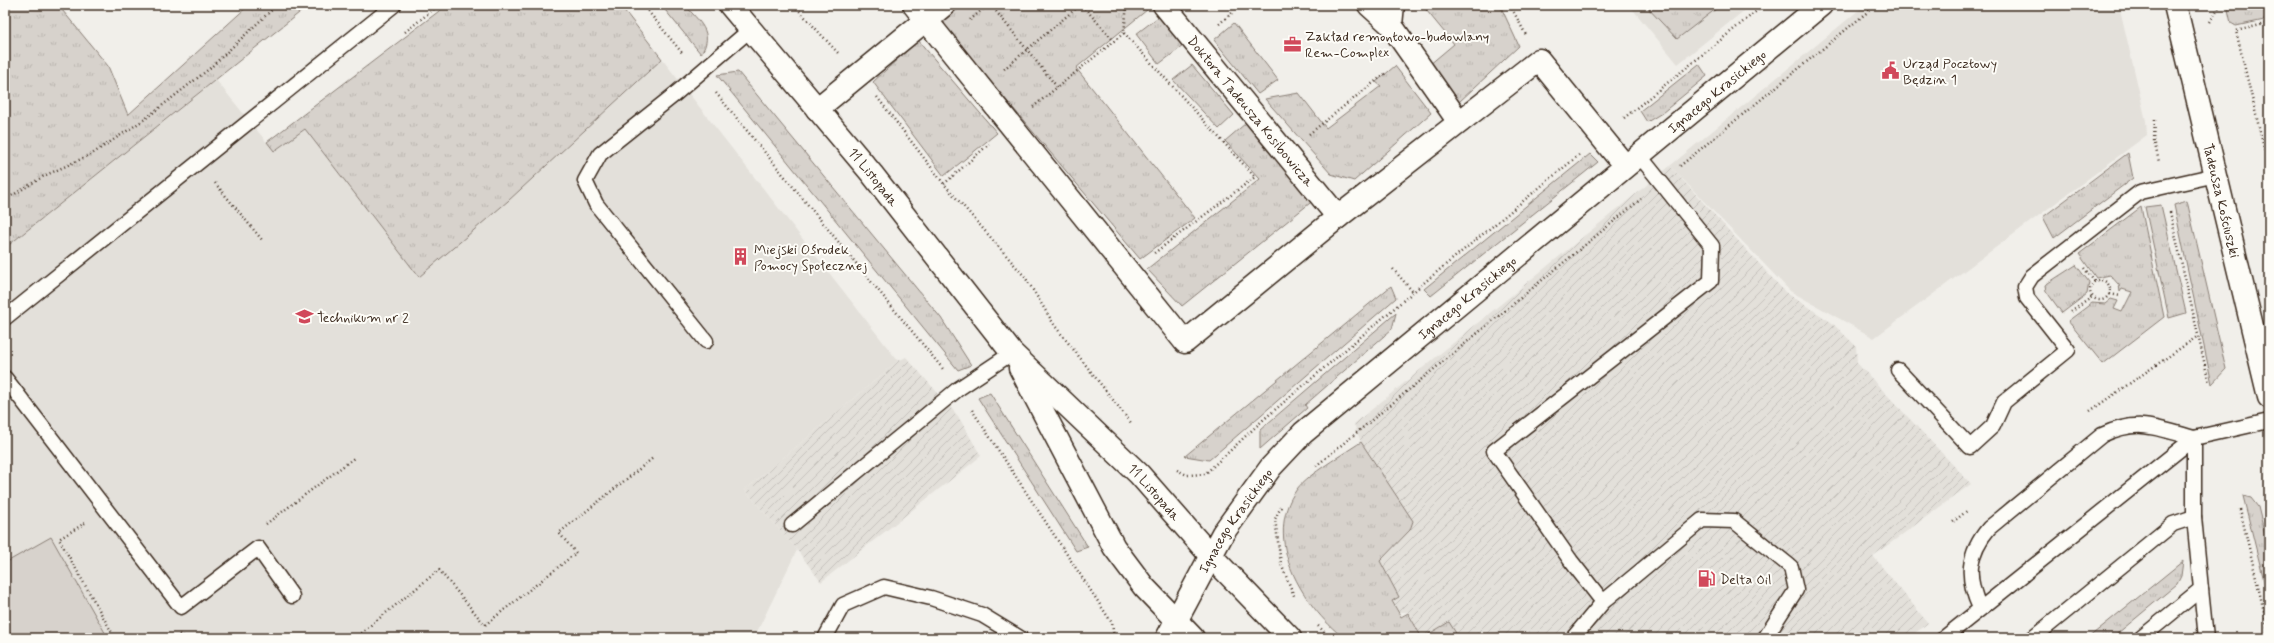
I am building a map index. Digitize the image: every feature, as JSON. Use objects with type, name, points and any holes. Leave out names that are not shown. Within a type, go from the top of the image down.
[{"type":"street","name":"11 Listopada","points":[[730,5],[872,174],[1012,353],[1139,474],[1210,555],[1290,638]]},
{"type":"street","points":[[817,109],[860,74],[920,12],[944,5]]},
{"type":"street","name":"Doktora Tadeusza Kosibowicza","points":[[1164,5],[1338,217]]},
{"type":"street","points":[[1369,5],[1392,15],[1411,53],[1459,122]]},
{"type":"street","name":"Ignacego Krasickiego","points":[[1171,630],[1223,533],[1271,466],[1303,433],[1821,5]]},
{"type":"street","name":"Tadeusza Kościuszki","points":[[2175,5],[2269,397]]},
{"type":"street","points":[[920,12],[1185,342],[1338,217],[1539,60],[1601,136],[1632,161]]},
{"type":"street","name":"11 Listopada","points":[[1012,353],[1114,547],[1144,587],[1171,630],[1193,638]]},
{"type":"lane","points":[[5,318],[394,5]]},
{"type":"lane","points":[[706,341],[596,204],[585,181],[600,154],[751,29]]},
{"type":"lane","points":[[1603,602],[1571,561],[1494,451],[1711,281],[1712,246],[1661,182],[1632,161]]},
{"type":"lane","points":[[1898,370],[1970,447],[1993,426],[2004,402],[2068,350],[2027,298],[2025,287],[2032,276],[2140,192],[2216,174]]},
{"type":"lane","points":[[792,525],[958,389],[1012,353]]},
{"type":"lane","points":[[5,378],[181,607],[258,548],[292,596]]},
{"type":"lane","points":[[1944,638],[2194,438],[2269,421]]},
{"type":"lane","points":[[1980,608],[1972,589],[1971,560],[1978,541],[1989,528],[2102,435],[2120,427],[2142,424],[2194,438]]},
{"type":"lane","points":[[2194,438],[2194,517],[2206,638]]},
{"type":"lane","points":[[2033,638],[2173,524],[2194,517]]},
{"type":"lane","points":[[1574,638],[1603,602],[1702,520],[1734,521],[1791,566],[1796,590],[1765,638]]},
{"type":"lane","points":[[825,638],[843,605],[884,587],[931,598],[982,615],[1020,638]]},
{"type":"lane","points":[[2141,638],[2201,589]]},
{"type":"path","points":[[5,200],[44,176],[92,154],[145,119],[209,68],[277,5]]},
{"type":"path","points":[[643,5],[958,389],[1112,623],[1114,638]]},
{"type":"path","points":[[794,5],[860,74],[944,184],[1024,277],[1055,326],[1134,426]]},
{"type":"path","points":[[991,5],[1057,87]]},
{"type":"path","points":[[981,88],[1081,5],[1114,41]]},
{"type":"path","points":[[1126,5],[1124,33],[1255,177]]},
{"type":"path","points":[[1176,469],[1187,475],[1205,474],[1263,420],[1601,136],[1764,5]]},
{"type":"path","points":[[1311,470],[1876,5]]},
{"type":"path","points":[[2269,23],[2236,31],[2269,170]]},
{"type":"path","points":[[1010,125],[1124,33]]},
{"type":"path","points":[[1129,272],[1255,177],[1411,53]]},
{"type":"path","points":[[2155,120],[2154,140],[2209,383]]},
{"type":"path","points":[[220,178],[214,182],[263,241]]},
{"type":"path","points":[[1393,269],[1414,293]]},
{"type":"path","points":[[2098,280],[2108,282],[2111,289],[2110,294],[2101,301],[2092,297],[2090,287],[2098,280]]},
{"type":"path","points":[[2110,294],[2120,296]]},
{"type":"path","points":[[2067,315],[2092,297]]},
{"type":"path","points":[[265,524],[354,458]]},
{"type":"path","points":[[355,638],[439,570],[485,626],[576,553],[559,533],[653,458]]},
{"type":"path","points":[[1282,505],[1276,519],[1281,564],[1296,600]]},
{"type":"path","points":[[2240,509],[2269,633]]},
{"type":"path","points":[[85,523],[59,539],[115,638]]},
{"type":"path","points":[[1315,622],[1331,638]]},
{"type":"shaded area","points":[[1629,5],[1751,5],[1678,64]]},
{"type":"shaded area","points":[[1865,5],[2119,5],[2146,121],[2147,135],[1874,338],[1790,291],[1670,166]]},
{"type":"shaded area","points":[[662,59],[898,361],[745,490],[797,550],[754,638],[5,638],[5,248],[216,80],[274,151],[305,129],[419,277],[508,201]]},
{"type":"shaded area","points":[[1670,166],[1785,292],[1831,322],[1856,346],[1857,363],[1971,484],[1873,556],[1928,623],[1909,638],[1458,638],[1448,623],[1422,637],[1408,612],[1399,612],[1393,601],[1399,597],[1380,561],[1410,530],[1413,521],[1361,442],[1354,424]]},
{"type":"shaded area","points":[[906,357],[958,416],[981,456],[821,582],[797,550],[745,490],[898,361]]},
{"type":"green space","points":[[5,5],[58,5],[108,66],[128,115],[249,5],[309,5],[5,248]]},
{"type":"green space","points":[[447,5],[620,5],[662,59],[508,201],[419,277],[305,129],[274,151],[267,142]]},
{"type":"green space","points":[[661,5],[685,5],[700,22],[706,33],[705,46],[701,54]]},
{"type":"green space","points":[[963,5],[1153,5],[1076,68],[1195,218],[1140,259],[944,26],[945,20]]},
{"type":"green space","points":[[1422,5],[1500,5],[1519,46],[1459,102],[1429,65],[1454,44]]},
{"type":"green space","points":[[1645,5],[1721,5],[1677,39]]},
{"type":"green space","points":[[2227,5],[2269,5],[2269,19],[2236,26],[2231,23]]},
{"type":"green space","points":[[1161,15],[1183,46],[1159,64],[1136,34]]},
{"type":"green space","points":[[1234,23],[1278,80],[1258,94],[1214,40]]},
{"type":"green space","points":[[918,40],[997,133],[944,176],[873,82]]},
{"type":"green space","points":[[1699,64],[1707,76],[1662,113],[1647,122],[1640,111]]},
{"type":"green space","points":[[1192,65],[1234,115],[1219,129],[1173,80]]},
{"type":"green space","points":[[1395,66],[1431,113],[1354,181],[1331,174],[1265,99],[1299,93],[1326,128],[1381,86],[1376,82]]},
{"type":"green space","points":[[738,72],[941,318],[971,365],[958,370],[717,75]]},
{"type":"green space","points":[[1246,123],[1315,199],[1182,306],[1147,269],[1260,179],[1225,141]]},
{"type":"green space","points":[[2128,153],[2133,178],[2054,238],[2043,217]]},
{"type":"green space","points":[[1590,154],[1598,162],[1431,296],[1424,289]]},
{"type":"green space","points":[[2187,201],[2226,369],[2212,384],[2174,205]]},
{"type":"green space","points":[[2161,205],[2186,313],[2169,318],[2145,207]]},
{"type":"green space","points":[[2141,207],[2164,317],[2103,364],[2068,321],[2092,303],[2105,304],[2111,299],[2118,301],[2114,309],[2122,312],[2132,292],[2122,289],[2120,292],[2119,285],[2110,275],[2096,278],[2079,254]]},
{"type":"green space","points":[[2076,265],[2089,282],[2087,294],[2062,313],[2046,291],[2045,285]]},
{"type":"green space","points":[[1391,286],[1396,298],[1209,460],[1185,456]]},
{"type":"green space","points":[[1396,313],[1392,329],[1305,405],[1307,408],[1260,449],[1260,430]]},
{"type":"green space","points":[[990,393],[1088,547],[1076,551],[978,398]]},
{"type":"green space","points":[[1361,442],[1413,521],[1410,530],[1380,561],[1399,597],[1392,601],[1401,617],[1408,613],[1422,638],[1344,638],[1314,608],[1302,590],[1292,570],[1285,550],[1283,529],[1287,508],[1297,489],[1317,471]]},
{"type":"green space","points":[[2243,496],[2251,498],[2258,507],[2269,551],[2269,601]]},
{"type":"green space","points":[[51,537],[108,638],[5,638],[5,563]]},
{"type":"green space","points":[[2183,561],[2181,576],[2177,584],[2112,638],[2088,638]]},
{"type":"green space","points":[[1449,622],[1459,638],[1422,638]]},
{"type":"place","name":"Zakład remontowo-budowlany Rem-Complex","points":[[1292,44]]},
{"type":"place","name":"Urząd Pocztowy Będzin 1","points":[[1890,71]]},
{"type":"place","name":"Miejski Ośrodek Pomocy Społecznej","points":[[741,257]]},
{"type":"place","name":"Technikum nr 2","points":[[304,317]]},
{"type":"place","name":"Delta Oil","points":[[1707,579]]}]
